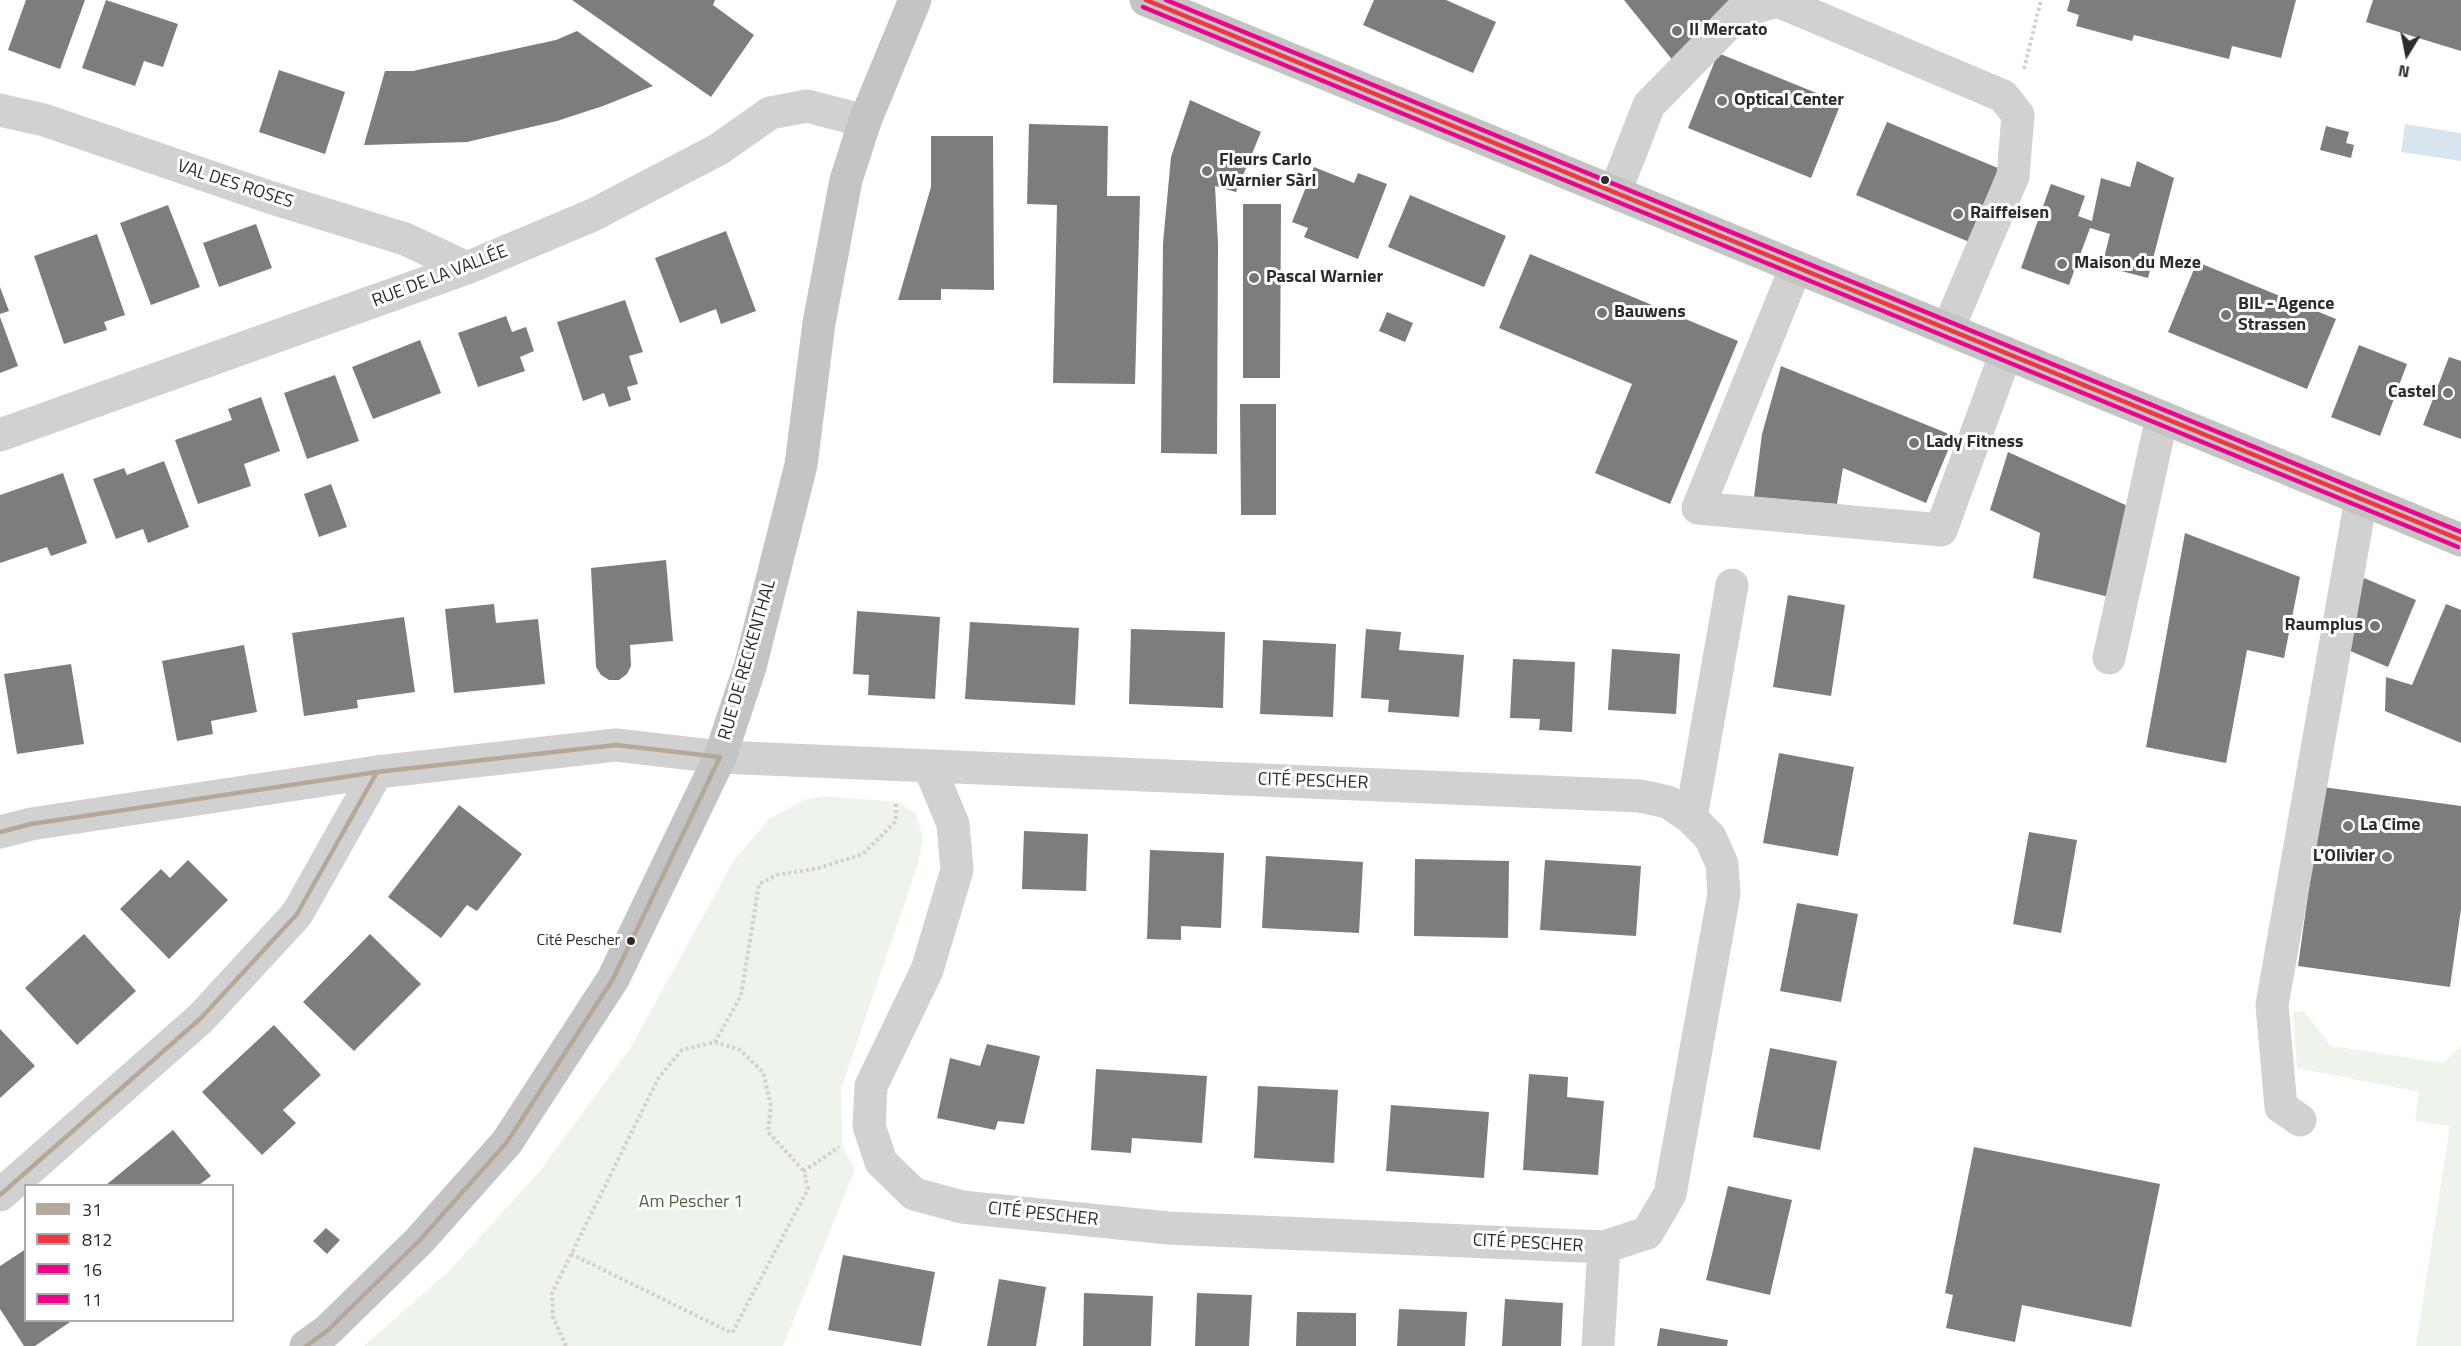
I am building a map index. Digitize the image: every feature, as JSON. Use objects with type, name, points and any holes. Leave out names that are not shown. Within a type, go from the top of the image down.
[{"type":"main road","name":"RUE DE RECKENTHAL","points":[[306,1346],[327,1330],[419,1241],[507,1142],[613,979],[720,757],[750,668],[801,465],[822,306],[846,180],[865,121],[915,0]]},
{"type":"main road","points":[[1146,0],[2461,540]]},
{"type":"street","points":[[1615,192],[1649,105],[1742,11],[1778,0],[2003,96],[2018,115],[2013,176],[1948,329]]},
{"type":"street","name":"RUE DE LA VALLÉE","points":[[0,435],[467,268],[593,215],[719,149],[770,113],[807,106],[865,121]]},
{"type":"street","name":"VAL DES ROSES","points":[[0,110],[44,120],[269,197],[405,239],[467,268]]},
{"type":"street","points":[[1796,267],[1698,508],[1941,530],[2006,353]]},
{"type":"street","points":[[2109,658],[2162,417]]},
{"type":"street","points":[[2300,1120],[2281,1107],[2272,1005],[2361,499]]},
{"type":"street","points":[[1691,818],[1732,585]]},
{"type":"street","name":"CITÉ PESCHER","points":[[0,832],[31,824],[376,772],[616,745],[720,757],[1640,796],[1668,802],[1691,818],[1710,837],[1722,864],[1724,894],[1670,1194],[1647,1233],[1604,1247],[1168,1228],[962,1207],[914,1194],[881,1162],[869,1126],[872,1086],[927,970],[957,870],[953,824],[929,766]]},
{"type":"street","points":[[0,1195],[201,1018],[297,914],[376,772]]},
{"type":"street","name":"CITÉ PESCHER","points":[[1598,1346],[1604,1247]]},
{"type":"path","points":[[716,1041],[741,996],[759,884],[777,874],[819,868],[863,854],[896,821],[898,802],[887,801]]},
{"type":"path","points":[[566,1346],[553,1317],[552,1293],[571,1254],[659,1077],[682,1050],[716,1041],[741,1050],[763,1072],[771,1106],[768,1132],[804,1171],[807,1189],[732,1333],[571,1254]]},
{"type":"path","points":[[804,1171],[869,1126]]},
{"type":"green space","name":"Am Pescher 1","points":[[823,796],[898,802],[916,814],[923,840],[917,867],[841,1089],[842,1145],[855,1170],[783,1346],[364,1346],[448,1272],[540,1171],[631,1047],[733,862],[769,819],[804,800]]},
{"type":"green space","points":[[2304,1011],[2331,1046],[2443,1063],[2461,1046],[2461,1346],[2416,1346],[2450,1126],[2415,1121],[2419,1092],[2297,1068],[2293,1012]]},
{"type":"shaded area","points":[[2405,124],[2461,133],[2461,161],[2401,152]]},
{"type":"building","points":[[26,0],[85,0],[60,69],[8,50]]},
{"type":"building","points":[[106,0],[178,24],[163,67],[144,61],[135,86],[82,68]]},
{"type":"building","points":[[572,0],[715,0],[713,5],[754,35],[711,97]]},
{"type":"building","points":[[1374,0],[1446,0],[1496,22],[1473,73],[1363,25]]},
{"type":"building","name":"Il Mercato","points":[[1624,0],[1735,0],[1674,62]]},
{"type":"building","points":[[2070,0],[2296,0],[2281,58],[2232,46],[2229,59],[2134,35],[2132,41],[2076,26],[2079,15],[2067,11]]},
{"type":"building","points":[[2373,0],[2461,0],[2461,51],[2366,22]]},
{"type":"building","points":[[577,31],[653,86],[557,121],[467,142],[364,145],[385,71],[413,71],[556,40]]},
{"type":"building","points":[[1718,53],[1841,103],[1811,178],[1688,128]]},
{"type":"building","points":[[279,70],[345,92],[325,154],[259,132]]},
{"type":"building","points":[[1190,100],[1261,132],[1236,192],[1215,186],[1218,244],[1217,454],[1161,453],[1163,243],[1171,157]]},
{"type":"building","points":[[1887,122],[2010,173],[1979,246],[1856,195]]},
{"type":"building","points":[[1029,124],[1108,126],[1107,196],[1140,196],[1135,384],[1053,383],[1057,205],[1027,204]]},
{"type":"building","points":[[2326,126],[2349,132],[2346,143],[2354,145],[2351,158],[2320,150]]},
{"type":"building","points":[[931,136],[993,136],[994,290],[941,289],[941,300],[898,300],[931,187]]},
{"type":"building","points":[[2137,161],[2174,178],[2148,278],[2102,266],[2110,234],[2090,228],[2069,285],[2021,268],[2051,184],[2085,196],[2078,216],[2092,221],[2101,178],[2130,187]]},
{"type":"building","points":[[1314,167],[1354,183],[1358,173],[1387,184],[1358,259],[1304,237],[1308,228],[1292,222]]},
{"type":"building","points":[[1410,195],[1506,236],[1484,287],[1388,247]]},
{"type":"building","points":[[1243,204],[1281,204],[1280,378],[1243,378]]},
{"type":"building","points":[[168,205],[200,287],[151,305],[120,223]]},
{"type":"building","points":[[256,224],[272,268],[219,287],[203,243]]},
{"type":"building","points":[[726,231],[756,311],[721,324],[716,309],[680,323],[655,258]]},
{"type":"building","points":[[97,234],[125,315],[104,322],[107,330],[64,344],[34,256]]},
{"type":"building","points":[[1530,254],[1738,341],[1670,504],[1595,473],[1632,384],[1499,328]]},
{"type":"building","name":"BIL - Agence Strassen","points":[[2197,262],[2336,319],[2307,389],[2168,332]]},
{"type":"building","points":[[0,287],[9,311],[0,314]]},
{"type":"building","points":[[625,300],[643,352],[629,356],[638,384],[627,387],[631,400],[609,407],[604,393],[583,401],[557,322]]},
{"type":"building","points":[[1387,312],[1413,323],[1405,342],[1379,331]]},
{"type":"building","points":[[506,316],[512,332],[526,327],[534,351],[520,357],[525,371],[478,387],[458,333]]},
{"type":"building","points":[[0,317],[18,366],[0,373]]},
{"type":"building","points":[[420,340],[441,393],[373,419],[352,367]]},
{"type":"building","points":[[2359,345],[2407,364],[2380,436],[2331,417]]},
{"type":"building","name":"Castel","points":[[2449,357],[2461,361],[2461,439],[2423,425]]},
{"type":"building","points":[[1781,366],[1954,436],[1926,503],[1843,468],[1837,504],[1754,497],[1762,434]]},
{"type":"building","points":[[335,375],[359,441],[307,459],[284,393]]},
{"type":"building","points":[[261,397],[280,451],[244,464],[251,486],[198,504],[175,440],[232,420],[228,409]]},
{"type":"building","points":[[1240,404],[1276,404],[1276,515],[1241,515]]},
{"type":"building","points":[[2008,452],[2130,507],[2113,598],[2033,578],[2040,533],[1990,510]]},
{"type":"building","points":[[164,461],[189,527],[148,543],[143,529],[116,539],[93,479],[124,468],[127,475]]},
{"type":"building","points":[[63,473],[87,543],[51,556],[47,547],[0,563],[0,495]]},
{"type":"building","points":[[331,484],[347,527],[319,537],[304,494]]},
{"type":"building","points":[[2185,533],[2300,577],[2284,658],[2247,650],[2226,763],[2146,747]]},
{"type":"building","points":[[666,560],[673,641],[630,645],[631,666],[627,674],[619,680],[609,680],[601,675],[596,667],[591,568]]},
{"type":"building","name":"Raumplus","points":[[2364,578],[2416,600],[2388,667],[2336,645]]},
{"type":"building","points":[[1788,595],[1845,605],[1831,696],[1773,687]]},
{"type":"building","points":[[494,604],[496,623],[538,619],[545,684],[454,693],[445,609]]},
{"type":"building","points":[[2446,604],[2461,610],[2461,743],[2385,711],[2386,677],[2412,685]]},
{"type":"building","points":[[857,611],[940,617],[935,699],[868,695],[869,675],[853,674]]},
{"type":"building","points":[[404,617],[415,692],[357,700],[358,708],[304,716],[292,633]]},
{"type":"building","points":[[970,622],[1079,628],[1075,705],[965,699]]},
{"type":"building","points":[[1131,629],[1225,632],[1223,708],[1129,704]]},
{"type":"building","points":[[1366,629],[1401,632],[1399,650],[1464,655],[1459,717],[1388,712],[1389,700],[1361,698]]},
{"type":"building","points":[[1263,640],[1336,644],[1333,717],[1260,714]]},
{"type":"building","points":[[244,645],[257,712],[211,721],[213,734],[177,741],[162,661]]},
{"type":"building","points":[[1612,649],[1680,654],[1676,714],[1608,710]]},
{"type":"building","points":[[1513,659],[1575,662],[1572,732],[1539,730],[1540,719],[1510,718]]},
{"type":"building","points":[[71,664],[84,744],[17,754],[4,674]]},
{"type":"building","points":[[1779,753],[1854,767],[1838,856],[1763,843]]},
{"type":"building","name":"L'Olivier","points":[[2323,787],[2461,806],[2461,909],[2450,987],[2298,966]]},
{"type":"building","points":[[459,805],[522,854],[477,911],[467,905],[441,938],[388,897]]},
{"type":"building","points":[[1024,831],[1088,834],[1086,891],[1022,889]]},
{"type":"building","points":[[2029,832],[2077,840],[2061,933],[2013,924]]},
{"type":"building","points":[[1150,850],[1224,853],[1221,928],[1181,926],[1181,940],[1147,939]]},
{"type":"building","points":[[1266,856],[1363,862],[1359,933],[1262,928]]},
{"type":"building","points":[[1415,859],[1509,861],[1508,938],[1414,936]]},
{"type":"building","points":[[188,860],[228,900],[169,959],[120,909],[161,869],[170,878]]},
{"type":"building","points":[[1545,860],[1641,866],[1636,936],[1540,930]]},
{"type":"building","points":[[1797,903],[1858,914],[1841,1002],[1780,991]]},
{"type":"building","points":[[84,934],[136,991],[77,1045],[25,988]]},
{"type":"building","points":[[370,934],[421,984],[354,1051],[303,1002]]},
{"type":"building","points":[[274,1025],[321,1075],[283,1110],[296,1123],[262,1155],[202,1092]]},
{"type":"building","points":[[0,1029],[35,1066],[0,1098]]},
{"type":"building","points":[[987,1044],[1040,1056],[1024,1124],[998,1121],[995,1130],[937,1118],[950,1058],[980,1066]]},
{"type":"building","points":[[1770,1048],[1837,1061],[1820,1150],[1753,1137]]},
{"type":"building","points":[[1096,1069],[1207,1076],[1202,1143],[1132,1138],[1131,1153],[1091,1150]]},
{"type":"building","points":[[1529,1074],[1568,1077],[1567,1097],[1604,1101],[1598,1175],[1523,1170]]},
{"type":"building","points":[[1258,1086],[1338,1090],[1334,1163],[1254,1158]]},
{"type":"building","points":[[1391,1105],[1489,1112],[1484,1178],[1386,1171]]},
{"type":"building","points":[[173,1130],[211,1176],[200,1184],[107,1184]]},
{"type":"building","points":[[1974,1147],[2160,1184],[2131,1327],[2022,1305],[2015,1342],[1946,1328],[1953,1295],[1945,1293]]},
{"type":"building","points":[[1728,1186],[1792,1200],[1770,1295],[1706,1280]]},
{"type":"building","points":[[326,1228],[340,1240],[327,1254],[313,1241]]},
{"type":"building","points":[[24,1250],[24,1322],[70,1322],[35,1346],[24,1346],[0,1309],[0,1266]]},
{"type":"building","points":[[843,1255],[935,1272],[921,1346],[828,1330]]},
{"type":"building","points":[[999,1279],[1046,1287],[1036,1346],[987,1346]]},
{"type":"building","points":[[1084,1293],[1153,1296],[1151,1346],[1083,1346]]},
{"type":"building","points":[[1197,1293],[1252,1295],[1249,1346],[1195,1346]]},
{"type":"building","points":[[1505,1299],[1563,1303],[1561,1346],[1502,1346]]},
{"type":"building","points":[[1399,1309],[1467,1312],[1465,1346],[1397,1346]]},
{"type":"building","points":[[1297,1312],[1356,1313],[1356,1346],[1296,1346]]},
{"type":"building","points":[[1660,1328],[1728,1340],[1727,1346],[1657,1346]]},
{"type":"transit line","name":"812","points":[[1146,0],[2461,540]]},
{"type":"transit line","name":"11","points":[[1166,0],[2461,532]]},
{"type":"transit line","name":"16","points":[[1143,7],[2458,547]]},
{"type":"transit line","name":"31","points":[[0,832],[31,824],[377,772],[616,745],[720,757]]},
{"type":"transit line","name":"31","points":[[306,1346],[327,1331],[419,1241],[507,1142],[613,979],[720,757]]},
{"type":"transit line","name":"31","points":[[0,1195],[201,1018],[297,914],[377,772]]},
{"type":"place","name":"Il Mercato","points":[[1677,31]]},
{"type":"place","name":"Optical Center","points":[[1722,101]]},
{"type":"place","name":"Fleurs Carlo Warnier Sàrl","points":[[1207,171]]},
{"type":"place","name":"Raiffeisen","points":[[1958,214]]},
{"type":"place","name":"Maison du Meze","points":[[2062,264]]},
{"type":"place","name":"Pascal Warnier","points":[[1254,278]]},
{"type":"place","name":"Bauwens","points":[[1602,313]]},
{"type":"place","name":"BIL - Agence Strassen","points":[[2226,315]]},
{"type":"place","name":"Castel","points":[[2448,393]]},
{"type":"place","name":"Lady Fitness","points":[[1914,443]]},
{"type":"place","name":"Raumplus","points":[[2375,626]]},
{"type":"place","name":"La Cime","points":[[2348,826]]},
{"type":"place","name":"L'Olivier","points":[[2387,857]]},
{"type":"place","name":"Cité Pescher","points":[[631,941]]}]
